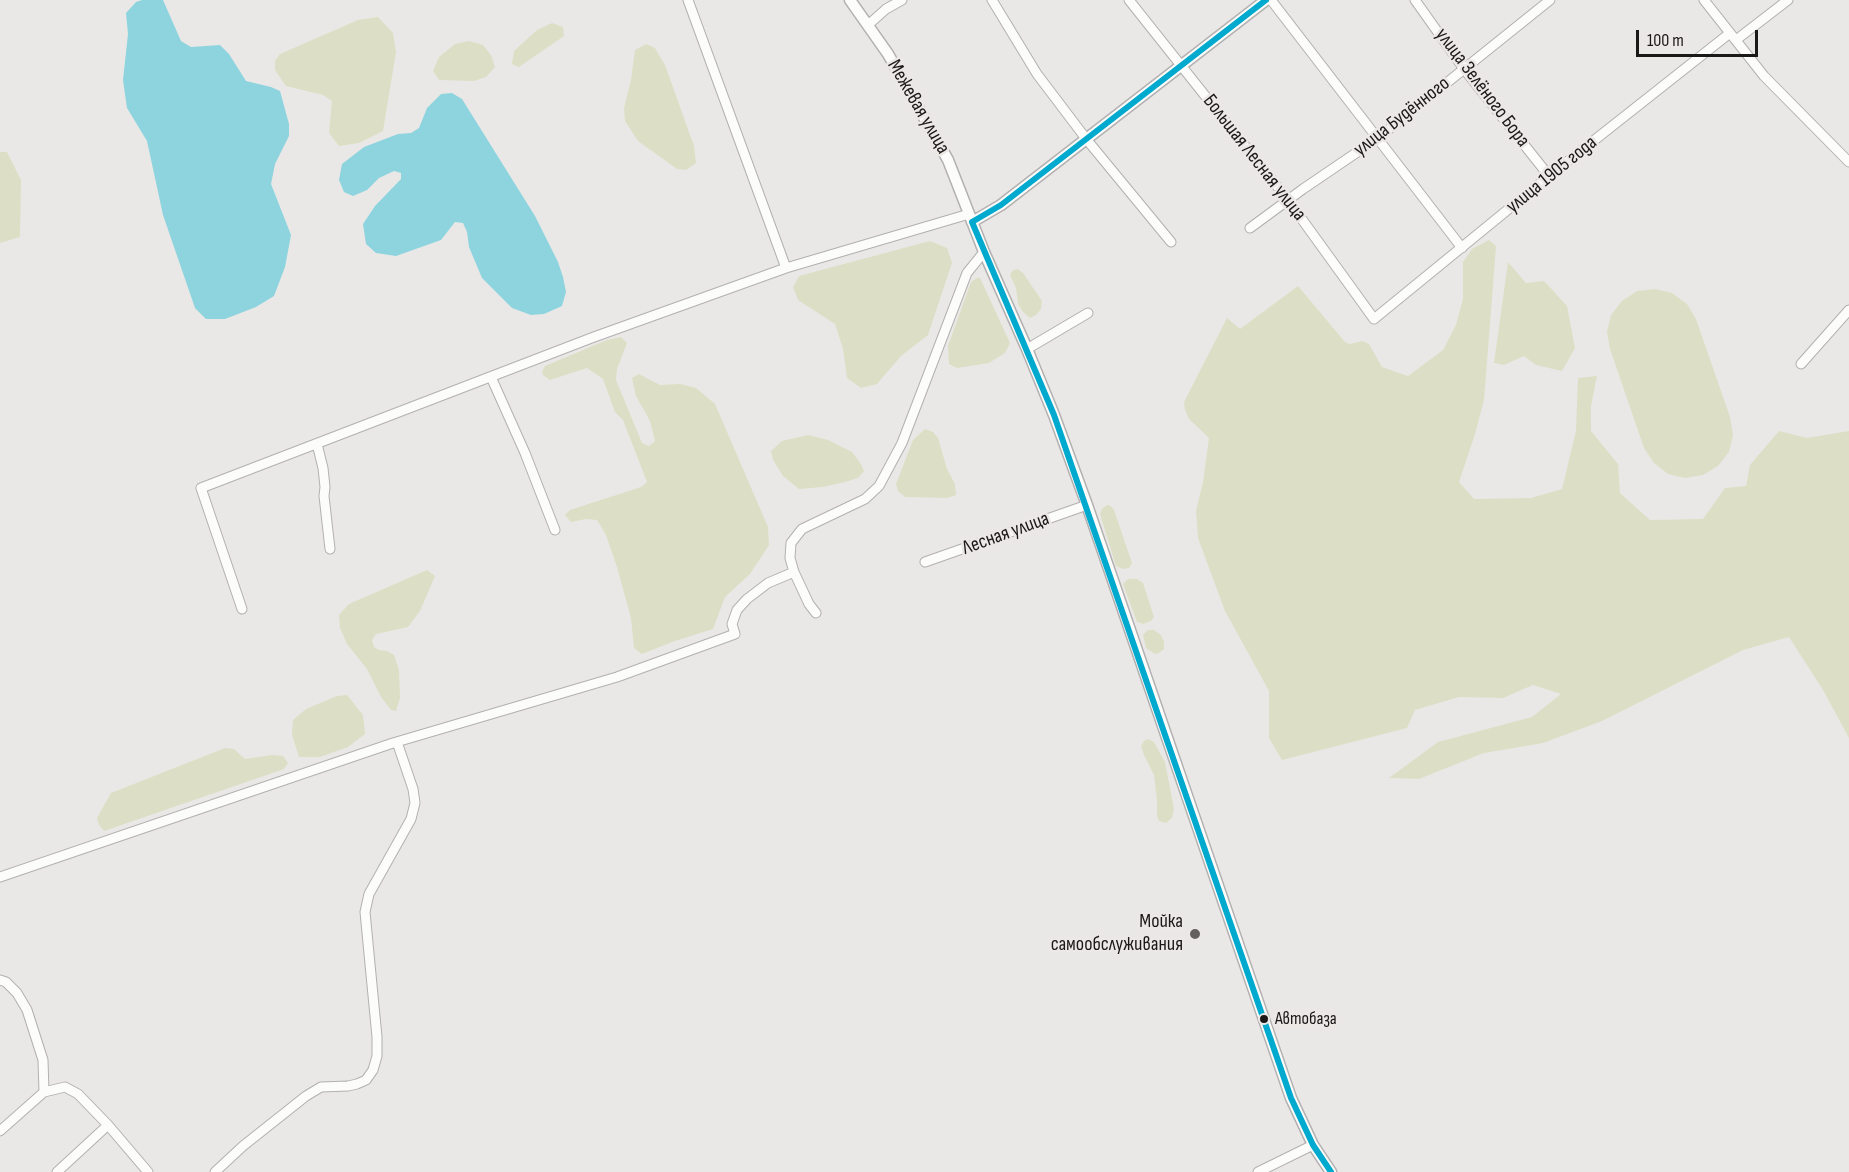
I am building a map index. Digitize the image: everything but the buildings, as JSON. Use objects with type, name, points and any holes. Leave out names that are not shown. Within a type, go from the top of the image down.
[{"type":"street","points":[[688,0],[786,268]]},
{"type":"street","name":"Межевая улица","points":[[850,0],[888,54],[948,160],[984,252],[1027,349],[1054,415],[1086,505],[1291,1098],[1313,1145],[1331,1172]]},
{"type":"street","points":[[868,25],[886,9],[902,0]]},
{"type":"street","points":[[992,0],[1037,74],[1170,242]]},
{"type":"street","name":"Большая Лесная улица","points":[[1129,0],[1288,200],[1374,319]]},
{"type":"street","points":[[242,609],[201,488],[491,377],[786,268],[971,218],[1001,206],[1266,0]]},
{"type":"street","points":[[1271,0],[1462,248]]},
{"type":"street","name":"улица Зелёного Бора","points":[[1415,0],[1464,69],[1549,176]]},
{"type":"street","name":"улица Будённого","points":[[1250,228],[1378,138],[1550,0]]},
{"type":"street","points":[[1704,0],[1764,76],[1849,162]]},
{"type":"street","name":"улица 1905 года","points":[[1374,319],[1549,176],[1733,37],[1788,0]]},
{"type":"street","points":[[816,614],[794,572],[790,558],[791,543],[802,529],[865,499],[879,486],[902,443],[967,273],[984,252]]},
{"type":"street","points":[[1801,364],[1849,310]]},
{"type":"street","points":[[1027,349],[1088,313]]},
{"type":"street","points":[[491,377],[525,453],[555,530]]},
{"type":"street","points":[[317,444],[326,487],[324,496],[330,549]]},
{"type":"street","name":"Лесная улица","points":[[926,562],[1086,505]]},
{"type":"street","points":[[0,877],[397,742],[617,677],[735,634],[732,624],[737,610],[747,599],[768,583],[794,572]]},
{"type":"street","points":[[214,1172],[306,1096],[321,1088],[357,1084],[366,1080],[373,1070],[377,1056],[377,1037],[365,912],[369,894],[411,819],[415,803],[413,789],[397,742]]},
{"type":"street","points":[[2,983],[17,993],[27,1010],[43,1060],[44,1092]]},
{"type":"street","points":[[0,1131],[44,1092],[65,1087],[78,1094],[148,1172]]},
{"type":"street","points":[[57,1172],[108,1125]]},
{"type":"street","points":[[1258,1172],[1313,1145]]},
{"type":"green space","points":[[378,17],[393,33],[396,52],[383,131],[359,143],[339,146],[329,133],[332,101],[323,95],[286,86],[275,70],[275,61],[280,54],[358,20]]},
{"type":"green space","points":[[552,23],[563,27],[564,36],[519,67],[512,64],[514,51],[537,30]]},
{"type":"green space","points":[[469,41],[483,45],[491,55],[495,67],[486,77],[474,81],[439,80],[433,71],[439,57],[455,44]]},
{"type":"green space","points":[[646,44],[655,48],[665,65],[694,146],[696,163],[686,170],[677,169],[638,141],[625,121],[624,108],[635,50]]},
{"type":"green space","points":[[0,152],[7,152],[21,180],[20,237],[0,243]]},
{"type":"green space","points":[[1489,240],[1496,246],[1484,400],[1459,482],[1474,499],[1531,498],[1562,489],[1576,431],[1578,378],[1597,376],[1591,406],[1591,431],[1618,464],[1620,493],[1650,520],[1703,519],[1725,488],[1746,486],[1750,465],[1779,431],[1807,438],[1849,431],[1849,738],[1823,690],[1789,637],[1743,650],[1602,721],[1543,743],[1484,753],[1419,779],[1389,778],[1438,742],[1532,717],[1561,694],[1533,685],[1503,698],[1459,697],[1415,710],[1407,728],[1282,760],[1269,738],[1269,691],[1225,611],[1198,538],[1196,511],[1203,482],[1209,438],[1189,419],[1184,402],[1227,318],[1240,329],[1298,286],[1345,342],[1350,344],[1362,341],[1369,344],[1382,367],[1408,376],[1443,350],[1456,325],[1463,299],[1463,262],[1472,249]]},
{"type":"green space","points":[[930,241],[947,248],[952,263],[928,335],[901,356],[877,384],[861,388],[847,378],[843,349],[835,324],[798,300],[793,287],[799,276]]},
{"type":"green space","points":[[1508,262],[1526,283],[1544,281],[1567,306],[1575,348],[1562,371],[1536,365],[1524,356],[1504,365],[1494,363]]},
{"type":"green space","points":[[1018,269],[1042,301],[1041,309],[1030,318],[1018,304],[1016,288],[1010,275],[1013,270]]},
{"type":"green space","points":[[980,278],[1010,343],[1005,353],[989,363],[957,368],[949,364],[948,346],[971,282]]},
{"type":"green space","points":[[1655,289],[1672,293],[1687,304],[1696,319],[1730,417],[1733,435],[1729,452],[1718,466],[1703,475],[1685,478],[1668,474],[1654,463],[1644,448],[1610,349],[1607,332],[1611,315],[1622,301],[1637,291]]},
{"type":"green space","points":[[621,337],[627,343],[617,369],[616,380],[642,443],[649,446],[655,441],[650,421],[636,396],[632,378],[639,374],[660,385],[680,384],[696,388],[715,404],[768,527],[769,545],[750,574],[725,597],[713,629],[642,654],[634,648],[631,618],[606,535],[597,520],[586,519],[571,522],[565,515],[570,510],[641,487],[647,482],[623,420],[615,412],[603,379],[587,368],[550,380],[542,372],[545,366],[607,340]]},
{"type":"green space","points":[[925,429],[933,432],[938,438],[947,469],[955,484],[956,495],[947,498],[905,497],[898,491],[896,484],[913,440]]},
{"type":"green space","points":[[808,435],[828,440],[852,452],[864,471],[858,478],[845,482],[799,489],[783,476],[773,460],[771,451],[782,441]]},
{"type":"green space","points":[[1107,505],[1114,510],[1132,563],[1129,568],[1123,569],[1116,566],[1100,514]]},
{"type":"green space","points":[[427,570],[435,576],[420,611],[408,627],[376,634],[372,640],[374,647],[394,655],[399,670],[400,698],[396,711],[391,710],[381,697],[367,669],[347,644],[340,628],[339,615],[349,604]]},
{"type":"green space","points":[[1128,579],[1137,579],[1143,583],[1154,617],[1151,621],[1143,624],[1137,622],[1123,584]]},
{"type":"green space","points":[[1148,630],[1154,630],[1161,635],[1164,649],[1159,653],[1155,654],[1146,648],[1143,635]]},
{"type":"green space","points":[[347,695],[363,715],[365,734],[348,747],[320,757],[299,757],[292,735],[293,720],[306,709],[337,696]]},
{"type":"green space","points":[[1148,739],[1154,742],[1165,762],[1174,809],[1172,818],[1166,823],[1159,821],[1157,815],[1154,775],[1141,746]]},
{"type":"green space","points":[[225,748],[234,749],[245,759],[272,755],[283,756],[288,763],[284,769],[104,831],[99,825],[97,818],[111,793]]},
{"type":"water","points":[[163,0],[181,41],[191,47],[220,45],[229,54],[246,81],[280,91],[289,124],[289,136],[275,164],[271,184],[291,235],[285,267],[274,296],[256,307],[225,319],[206,319],[195,308],[163,215],[147,141],[127,108],[123,80],[128,34],[126,13],[136,2]]},
{"type":"water","points":[[452,93],[462,99],[535,216],[563,277],[566,292],[562,306],[544,314],[531,315],[512,308],[482,278],[469,247],[463,223],[455,222],[441,240],[396,256],[376,253],[366,244],[363,224],[375,206],[401,179],[401,173],[394,171],[379,178],[367,190],[353,196],[344,192],[339,180],[342,164],[364,147],[398,134],[411,133],[419,128],[427,108],[441,94]]},
{"type":"transit line","points":[[1266,0],[1001,205],[972,222],[1054,415],[1291,1098],[1313,1145],[1331,1172]]},
{"type":"place","name":"Мойка самообслуживания","points":[[1195,934]]},
{"type":"place","name":"Автобаза","points":[[1264,1019]]}]
